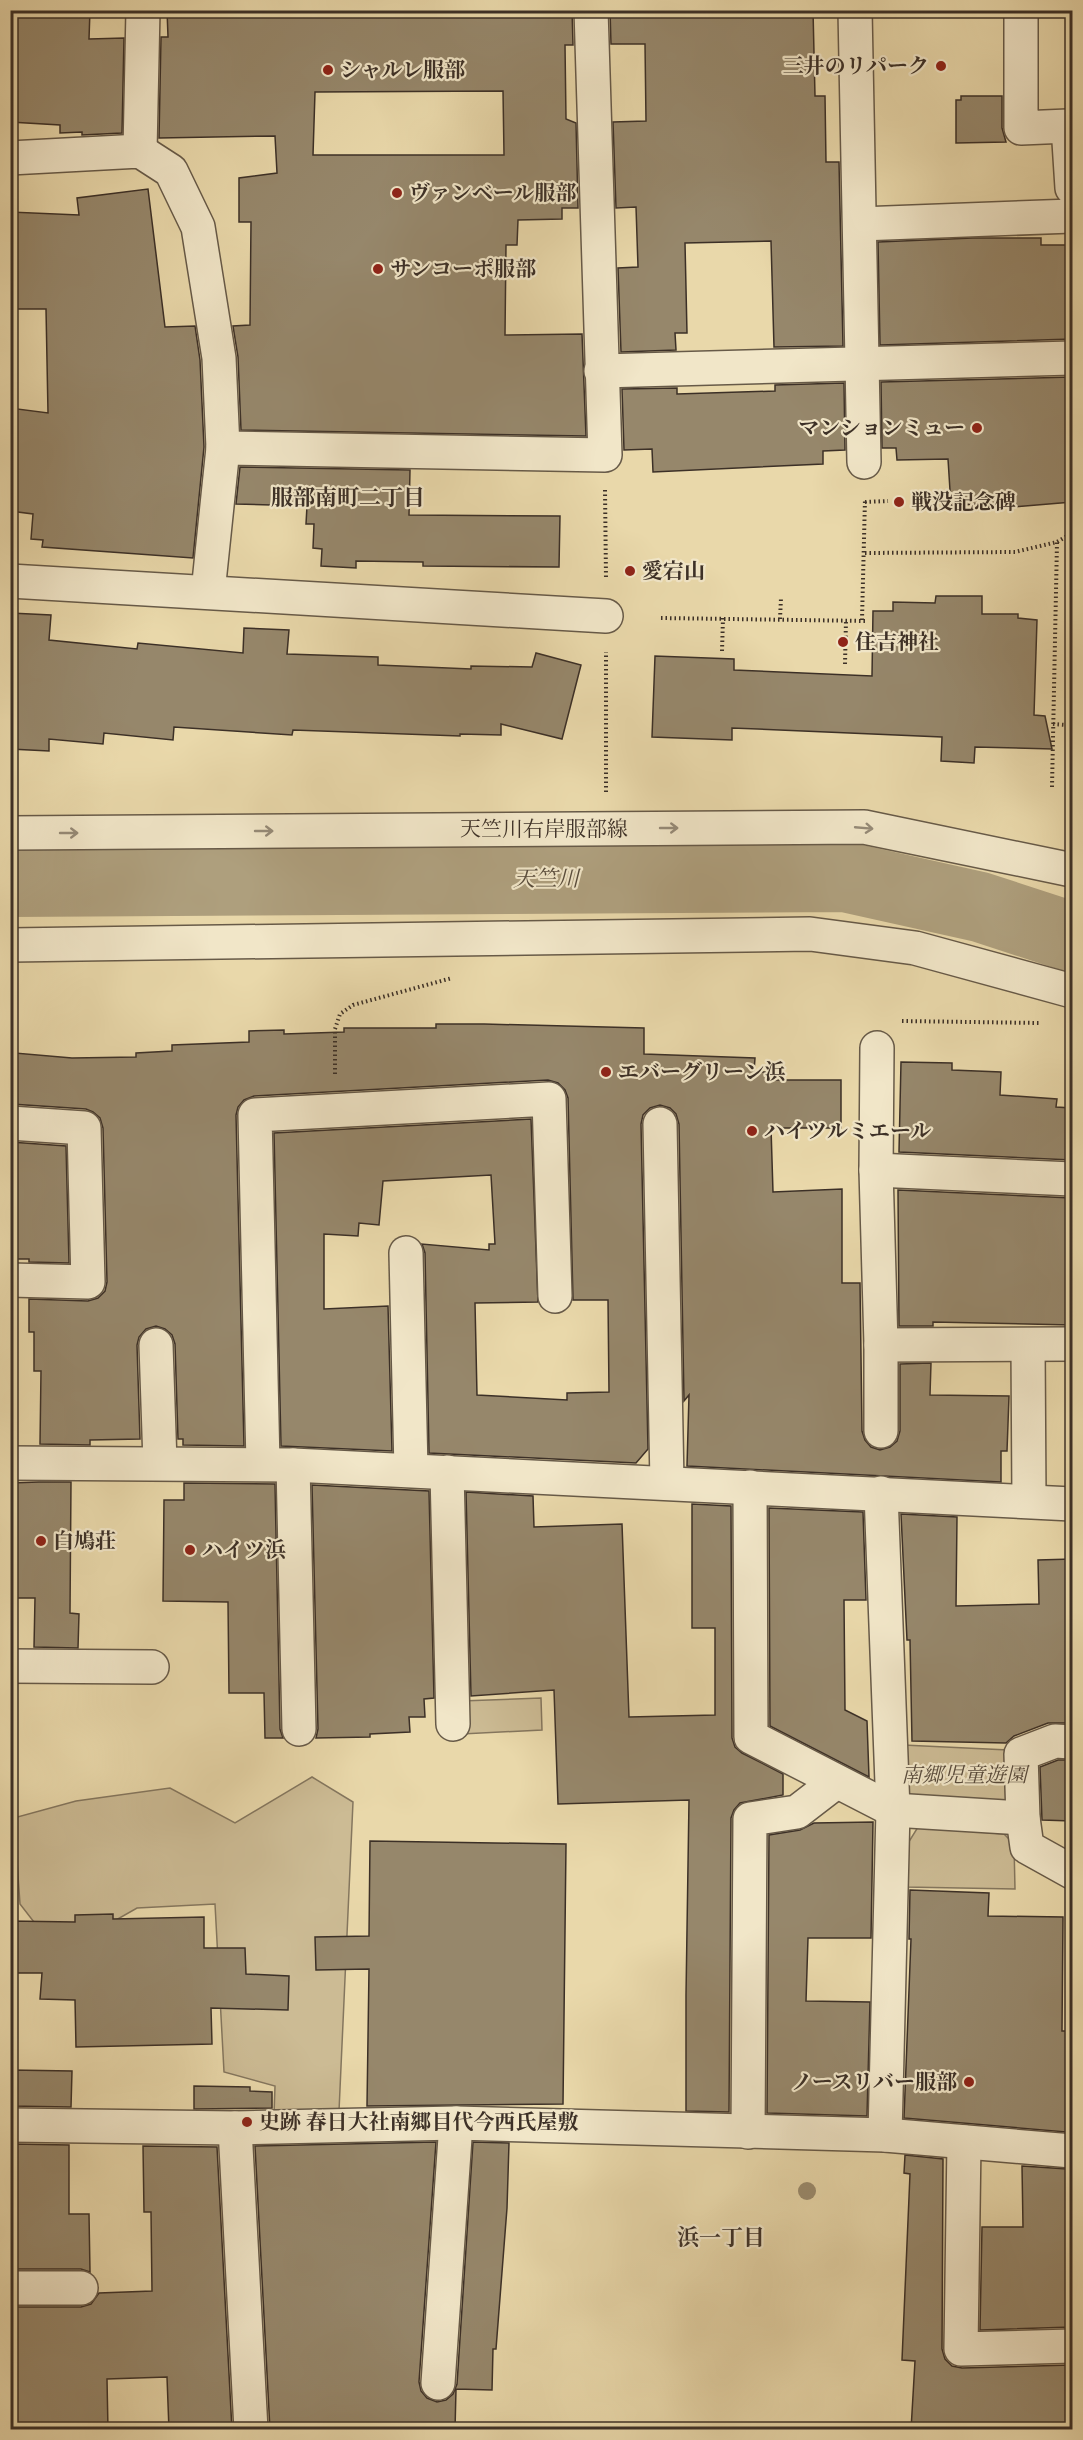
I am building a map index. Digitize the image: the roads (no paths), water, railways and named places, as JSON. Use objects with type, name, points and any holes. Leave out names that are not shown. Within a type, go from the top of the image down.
[{"type":"street","points":[[140,151],[143,10]]},
{"type":"street","points":[[223,448],[605,455],[600,371],[591,10]]},
{"type":"street","points":[[855,10],[864,462]]},
{"type":"street","points":[[1021,10],[1021,128],[1068,126],[1072,188]]},
{"type":"street","points":[[10,158],[140,151],[171,171],[198,227],[219,358],[223,448],[208,592]]},
{"type":"street","points":[[860,225],[1072,216]]},
{"type":"street","points":[[600,371],[1072,358]]},
{"type":"street","points":[[10,581],[606,616]]},
{"type":"street","name":"天竺川右岸服部線","points":[[10,833],[864,827],[1072,870]]},
{"type":"street","points":[[10,945],[810,934],[915,948],[1072,991]]},
{"type":"street","points":[[877,1048],[876,1170],[881,1431]]},
{"type":"street","points":[[299,1729],[278,1464],[255,1115],[549,1100],[555,1296]]},
{"type":"street","points":[[10,1123],[84,1128],[88,1282],[10,1280]]},
{"type":"street","points":[[660,1124],[667,1483]]},
{"type":"street","points":[[876,1170],[1072,1179]]},
{"type":"street","points":[[406,1253],[411,1470]]},
{"type":"street","points":[[881,1345],[1072,1344]]},
{"type":"street","points":[[156,1345],[160,1463]]},
{"type":"street","points":[[1028,1345],[1029,1501]]},
{"type":"street","points":[[10,1463],[278,1464],[1072,1504]]},
{"type":"street","points":[[447,1473],[453,1724]]},
{"type":"street","points":[[750,1487],[751,1737],[893,1810],[1023,1818]]},
{"type":"street","points":[[880,1493],[893,1810],[885,2135]]},
{"type":"street","points":[[10,1666],[152,1666]]},
{"type":"street","points":[[1072,1742],[1055,1741],[1021,1754],[1023,1818],[1028,1847],[1072,1872]]},
{"type":"street","points":[[748,2132],[750,1819],[797,1812],[836,1782]]},
{"type":"street","points":[[438,2384],[456,2123]]},
{"type":"street","points":[[10,2125],[235,2128],[456,2123],[885,2135],[1072,2151]]},
{"type":"street","points":[[235,2128],[251,2430]]},
{"type":"street","points":[[964,2142],[961,2349],[1072,2346]]},
{"type":"street","points":[[10,2288],[81,2288]]},
{"type":"waterway","name":"天竺川","points":[[10,882],[845,877],[980,907],[1072,937]]},
{"type":"place","name":"三井のリパーク","points":[[941,66]]},
{"type":"place","name":"シャルレ服部","points":[[328,70]]},
{"type":"place","name":"ヴァンベール服部","points":[[397,193]]},
{"type":"place","name":"サンコーポ服部","points":[[378,269]]},
{"type":"place","name":"マンションミュー","points":[[977,428]]},
{"type":"place","name":"戦没記念碑","points":[[899,502]]},
{"type":"place","name":"愛宕山","points":[[630,571]]},
{"type":"place","name":"住吉神社","points":[[843,642]]},
{"type":"place","name":"エバーグリーン浜","points":[[606,1072]]},
{"type":"place","name":"ハイツルミエール","points":[[752,1131]]},
{"type":"place","name":"白鳩荘","points":[[41,1541]]},
{"type":"place","name":"ハイツ浜","points":[[190,1550]]},
{"type":"place","name":"ノースリバー服部","points":[[969,2082]]},
{"type":"place","name":"史跡 春日大社南郷目代今西氏屋敷","points":[[247,2122]]},
{"type":"district","name":"服部南町二丁目","points":[[348,497]]},
{"type":"district","name":"浜一丁目","points":[[721,2237]]},
{"type":"park label","name":"南郷児童遊園","points":[[964,1775]]}]
